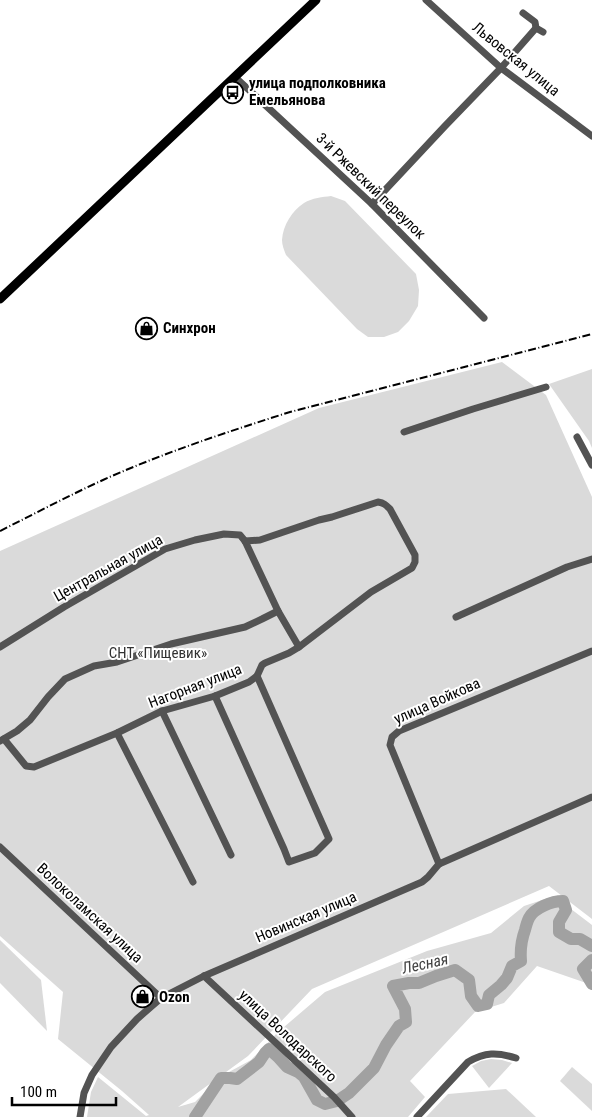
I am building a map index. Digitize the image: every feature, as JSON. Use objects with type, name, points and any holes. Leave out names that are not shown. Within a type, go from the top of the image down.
[{"type":"main road","points":[[0,299],[316,0]]},
{"type":"street","name":"Львовская улица","points":[[426,0],[501,68],[592,136]]},
{"type":"street","points":[[372,204],[501,68],[540,30],[535,22],[523,13]]},
{"type":"street","name":"3-й Ржевский переулок","points":[[236,77],[372,204],[484,318]]},
{"type":"street","points":[[404,432],[546,387]]},
{"type":"street","points":[[578,436],[592,465]]},
{"type":"street","name":"Центральная улица","points":[[0,647],[64,607],[166,549],[194,540],[224,534],[240,535],[245,541],[260,540],[378,502],[386,504],[390,509],[415,555],[415,562],[412,568]]},
{"type":"street","points":[[245,541],[278,611],[299,647]]},
{"type":"street","points":[[456,617],[567,567],[592,559]]},
{"type":"street","name":"Нагорная улица","points":[[2,740],[26,766],[34,767],[117,733],[162,711],[215,696],[249,682],[265,663],[299,647],[371,592],[412,568]]},
{"type":"street","points":[[2,740],[30,720],[65,679],[94,666],[117,662],[170,644],[244,627],[278,611]]},
{"type":"street","name":"улица Войкова","points":[[440,864],[390,745],[392,737],[400,731],[592,650]]},
{"type":"street","points":[[215,696],[289,862],[315,852],[329,840],[256,676]]},
{"type":"street","points":[[162,711],[231,855]]},
{"type":"street","points":[[117,733],[193,882]]},
{"type":"street","name":"Новинская улица","points":[[80,1117],[84,1093],[92,1075],[112,1047],[137,1019],[161,998],[204,976],[422,882],[440,864],[592,797]]},
{"type":"street","name":"Волоколамская улица","points":[[0,847],[161,998]]},
{"type":"street","name":"улица Володарского","points":[[204,976],[334,1097],[352,1117]]},
{"type":"street","points":[[417,1117],[468,1062],[476,1057],[497,1053],[516,1058]]},
{"type":"green space","points":[[331,196],[345,201],[416,274],[419,290],[418,306],[409,321],[398,332],[384,337],[368,337],[357,329],[286,255],[282,240],[286,224],[292,214],[307,201]]},
{"type":"green space","name":"СНТ «Пищевик»","points":[[502,362],[546,395],[592,497],[592,919],[549,886],[312,989],[248,1056],[178,1107],[195,1102],[229,1072],[251,1060],[277,1033],[325,992],[427,951],[491,933],[524,906],[554,896],[592,925],[592,985],[537,966],[504,1003],[475,1012],[410,1081],[425,1097],[408,1117],[87,1117],[91,1092],[98,1077],[146,1116],[149,1115],[58,1039],[63,992],[0,936],[0,551],[319,408]]},
{"type":"green space","points":[[592,369],[592,448],[549,384]]},
{"type":"green space","points":[[0,940],[41,980],[47,1031],[0,983]]},
{"type":"green space","points":[[491,1059],[512,1063],[489,1088],[472,1066],[481,1061]]},
{"type":"green space","points":[[572,1067],[592,1084],[592,1111],[560,1081]]},
{"type":"green space","points":[[506,1089],[536,1117],[426,1117],[448,1094]]},
{"type":"waterway","name":"Лесная","points":[[195,1117],[221,1078],[237,1079],[259,1062],[269,1049],[287,1067],[304,1077],[317,1100],[325,1104],[337,1101],[349,1093],[374,1068],[399,1026],[406,1022],[405,1009],[393,986],[419,983],[455,970],[469,980],[471,996],[478,1006],[487,1004],[489,995],[507,978],[512,966],[521,961],[522,941],[528,921],[531,914],[544,906],[563,901],[566,910],[559,922],[559,932],[571,939],[580,939],[592,946]]},
{"type":"waterway","name":"Лесная","points":[[592,960],[583,969],[592,984]]},
{"type":"railway","points":[[0,531],[77,492],[126,470],[243,427],[290,412],[592,334]]},
{"type":"place","name":"улица подполковника Емельянова","points":[[233,92]]},
{"type":"place","name":"Синхрон","points":[[147,328]]},
{"type":"place","name":"Ozon","points":[[143,997]]}]
